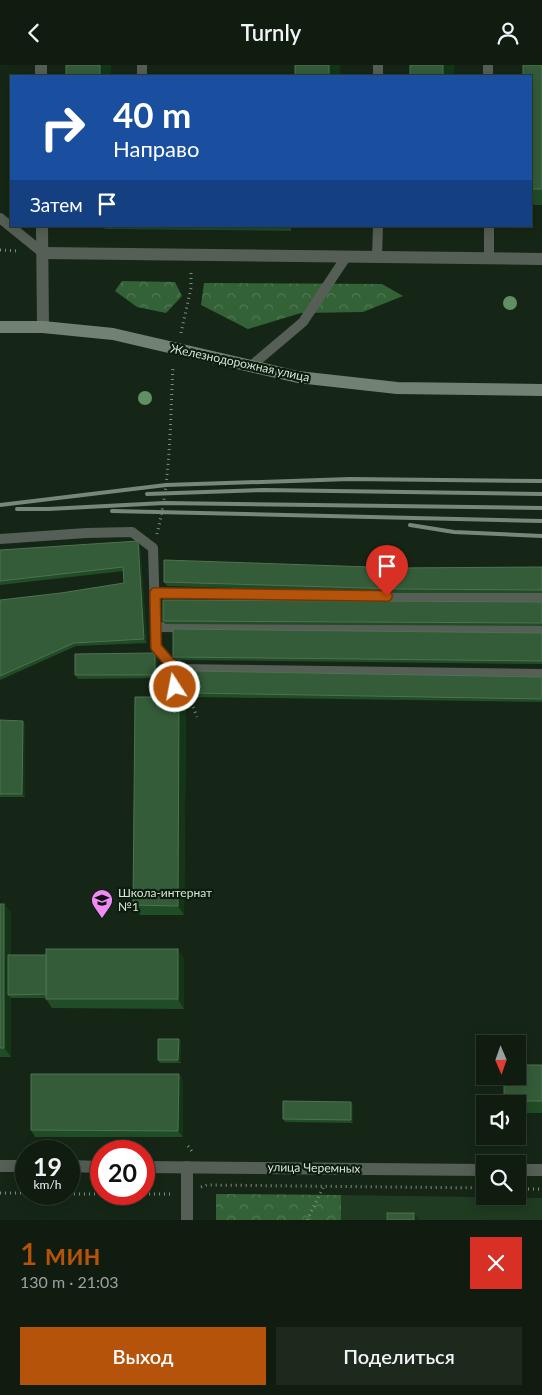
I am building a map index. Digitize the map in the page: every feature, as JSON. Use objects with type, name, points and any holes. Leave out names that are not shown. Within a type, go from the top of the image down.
[{"type":"main road","name":"Железнодорожная улица","points":[[0,327],[43,327],[113,334],[298,377],[397,388],[542,391]]},
{"type":"street","points":[[42,227],[43,327]]},
{"type":"street","points":[[43,253],[542,259]]},
{"type":"street","points":[[0,1166],[15,1166]]},
{"type":"street","name":"улица Черемных","points":[[155,1167],[476,1170]]},
{"type":"street","points":[[188,1167],[188,1220]]},
{"type":"street","points":[[526,1170],[542,1170]]},
{"type":"lane","points":[[0,218],[10,226]]},
{"type":"lane","points":[[11,227],[43,253]]},
{"type":"lane","points":[[378,227],[378,257]]},
{"type":"lane","points":[[489,227],[489,259]]},
{"type":"lane","points":[[250,366],[304,322],[346,257]]},
{"type":"lane","points":[[0,539],[132,532],[153,548],[156,647],[175,669],[175,687]]},
{"type":"lane","points":[[155,593],[542,598]]},
{"type":"lane","points":[[156,627],[542,630]]},
{"type":"lane","points":[[175,669],[542,674]]},
{"type":"path","points":[[181,333],[191,288],[192,255]]},
{"type":"path","points":[[153,548],[162,513],[171,431],[173,365]]},
{"type":"path","points":[[175,687],[191,701],[197,717]]},
{"type":"path","points":[[80,1194],[188,1194],[207,1185],[476,1188]]},
{"type":"path","points":[[307,1220],[324,1186]]},
{"type":"path","points":[[526,1189],[542,1189]]},
{"type":"path","points":[[0,1193],[15,1193]]},
{"type":"green space","points":[[122,281],[175,282],[182,296],[166,313],[137,307],[115,291]]},
{"type":"green space","points":[[204,283],[382,284],[403,296],[363,312],[301,313],[248,329],[201,305]]},
{"type":"green space","points":[[216,1194],[341,1195],[341,1220],[216,1220]]},
{"type":"green space","points":[[341,1195],[476,1197],[476,1205],[526,1205],[526,1198],[542,1198],[542,1220],[341,1220]]},
{"type":"building","points":[[66,65],[100,65],[100,75],[66,75]]},
{"type":"building","points":[[295,65],[329,65],[329,75],[295,75]]},
{"type":"building","points":[[410,65],[443,65],[443,75],[410,75]]},
{"type":"building","points":[[523,65],[542,65],[542,189],[532,189],[532,75],[523,75]]},
{"type":"building","points":[[138,541],[144,639],[74,643],[0,676],[0,600],[124,583],[123,567],[0,581],[0,550]]},
{"type":"building","points":[[164,560],[399,568],[542,567],[542,590],[398,589],[164,582]]},
{"type":"building","points":[[163,600],[542,602],[542,623],[163,621]]},
{"type":"building","points":[[173,629],[542,633],[542,661],[173,657]]},
{"type":"building","points":[[155,653],[155,675],[75,675],[75,654]]},
{"type":"building","points":[[193,671],[542,677],[542,699],[193,693]]},
{"type":"building","points":[[135,697],[179,697],[178,906],[133,905]]},
{"type":"building","points":[[0,720],[23,721],[22,794],[0,794]]},
{"type":"building","points":[[0,904],[4,904],[4,1048],[0,1048]]},
{"type":"building","points":[[46,949],[178,949],[178,999],[46,999]]},
{"type":"building","points":[[8,955],[46,955],[46,994],[8,995]]},
{"type":"building","points":[[158,1039],[179,1039],[178,1060],[158,1060]]},
{"type":"building","points":[[526,1065],[542,1065],[542,1101],[526,1101],[526,1095],[504,1095],[504,1085],[526,1085]]},
{"type":"building","points":[[31,1074],[179,1074],[178,1131],[31,1130]]},
{"type":"building","points":[[283,1101],[351,1102],[351,1120],[283,1119]]},
{"type":"building","points":[[387,1213],[414,1213],[414,1220],[387,1220]]},
{"type":"railway","points":[[0,505],[166,485],[350,479],[542,481]]},
{"type":"railway","points":[[147,494],[264,490],[542,494]]},
{"type":"railway","points":[[17,509],[164,503],[542,508]]},
{"type":"railway","points":[[112,511],[542,521]]},
{"type":"railway","points":[[410,525],[454,532],[542,536]]},
{"type":"place","name":"Школа-интернат №1","points":[[102,919]]},
{"type":"route","points":[[175,687],[175,669],[156,647],[155,593],[387,596]]}]
